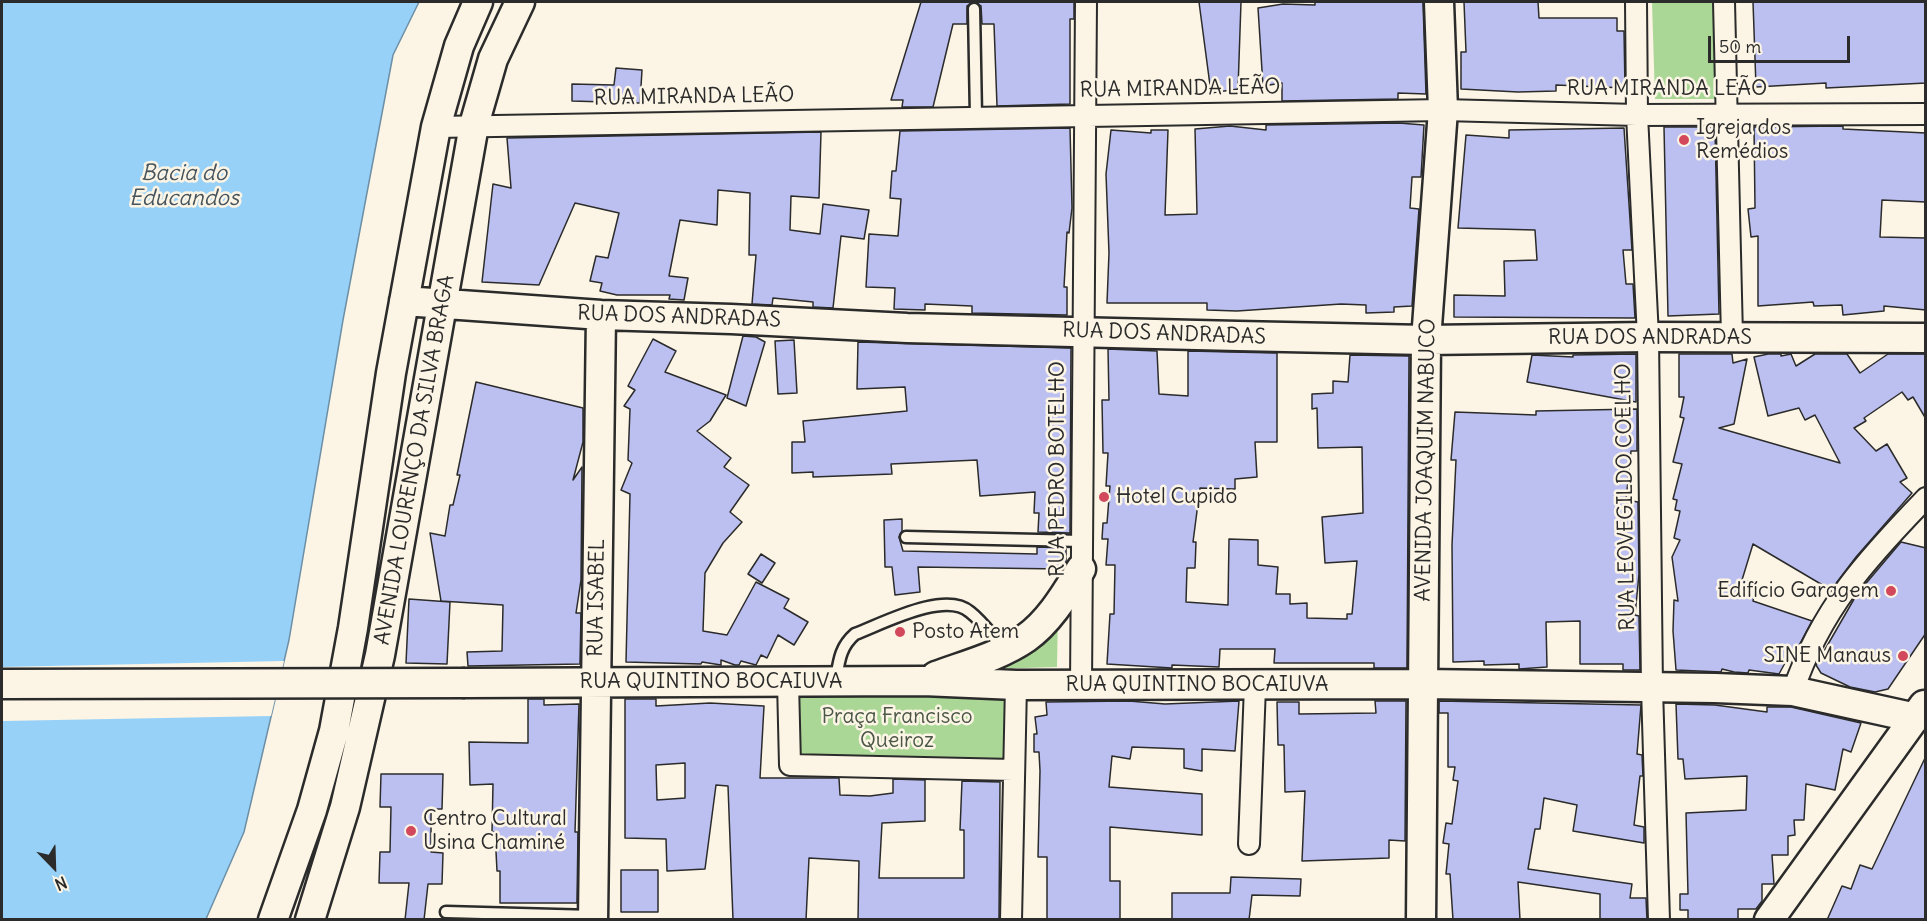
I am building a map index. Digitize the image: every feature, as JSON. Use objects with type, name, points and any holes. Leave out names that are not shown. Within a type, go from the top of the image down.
[{"type":"street","name":"AVENIDA LOURENÇO DA SILVA BRAGA","points":[[273,920],[312,810],[334,731],[353,628],[404,301],[436,127],[459,46],[478,2]]},
{"type":"street","name":"AVENIDA LOURENÇO DA SILVA BRAGA","points":[[310,920],[345,807],[367,718],[444,303],[474,125],[493,59],[520,2]]},
{"type":"street","name":"RUA PEDRO BOTELHO","points":[[1081,685],[1086,2]]},
{"type":"street","name":"AVENIDA JOAQUIM NABUCO","points":[[1421,920],[1426,340],[1443,110],[1439,2]]},
{"type":"street","name":"RUA LEOVEGILDO COELHO","points":[[1636,2],[1637,115],[1648,337],[1652,688],[1659,920]]},
{"type":"street","points":[[1724,2],[1732,337]]},
{"type":"street","name":"RUA MIRANDA LEÃO","points":[[436,127],[976,116],[1443,110],[1637,115],[1926,114]]},
{"type":"street","name":"RUA DOS ANDRADAS","points":[[404,301],[601,315],[906,328],[1426,340],[1648,337],[1926,338]]},
{"type":"street","name":"RUA ISABEL","points":[[593,918],[601,315]]},
{"type":"street","points":[[1793,692],[1805,656],[1826,616],[1868,558],[1926,498]]},
{"type":"street","points":[[923,681],[1005,650],[1026,637],[1044,620],[1082,569]]},
{"type":"street","name":"RUA QUINTINO BOCAIUVA","points":[[2,684],[596,681],[836,683],[923,681],[1016,685],[1255,686],[1422,684],[1793,692],[1922,714]]},
{"type":"street","points":[[788,682],[789,765],[1013,770]]},
{"type":"street","points":[[1011,920],[1016,685]]},
{"type":"street","points":[[1249,844],[1255,686]]},
{"type":"street","points":[[1777,915],[1922,714]]},
{"type":"lane","points":[[974,9],[976,116]]},
{"type":"lane","points":[[906,537],[1082,541]]},
{"type":"lane","points":[[836,683],[840,652],[855,634],[933,605],[957,606],[968,610],[1005,650]]},
{"type":"lane","name":"RUA ISABEL","points":[[446,912],[593,918]]},
{"type":"green space","points":[[1652,2],[1713,2],[1715,99],[1655,99]]},
{"type":"green space","points":[[1058,614],[1057,667],[990,669]]},
{"type":"green space","name":"Praça Francisco Queiroz","points":[[790,695],[1005,695],[1005,763],[790,763]]},
{"type":"water","name":"Bacia do Educandos","points":[[2,2],[419,2],[393,55],[343,320],[289,640],[244,832],[206,919],[2,920]]},
{"type":"pier","points":[[284,661],[271,716],[2,721],[2,667]]},
{"type":"building","points":[[921,2],[974,2],[967,6],[967,24],[953,24],[933,107],[902,107],[903,100],[891,100]]},
{"type":"building","points":[[974,2],[1074,2],[1074,19],[1070,19],[1070,104],[997,106],[994,24],[982,24],[981,6]]},
{"type":"building","points":[[1199,2],[1241,2],[1238,89],[1211,93]]},
{"type":"building","points":[[1315,2],[1423,2],[1426,94],[1398,93],[1398,99],[1282,101],[1282,83],[1263,86],[1258,8],[1283,4],[1315,5]]},
{"type":"building","points":[[1464,2],[1538,2],[1539,18],[1617,18],[1617,31],[1624,31],[1625,88],[1556,85],[1556,91],[1461,89],[1461,52],[1466,52]]},
{"type":"building","points":[[1753,2],[1926,2],[1926,83],[1826,88],[1826,83],[1756,87]]},
{"type":"building","points":[[616,68],[642,70],[640,103],[572,101],[572,84],[614,85]]},
{"type":"building","points":[[1399,123],[1424,125],[1421,177],[1412,177],[1410,208],[1419,209],[1412,306],[1394,307],[1394,312],[1366,313],[1366,305],[1341,304],[1237,311],[1207,310],[1207,303],[1107,303],[1109,253],[1106,174],[1111,130],[1151,133],[1151,130],[1168,130],[1165,215],[1197,214],[1195,129],[1230,126],[1266,130],[1266,125]]},
{"type":"building","points":[[1843,126],[1843,129],[1926,133],[1926,202],[1882,200],[1880,237],[1926,238],[1926,310],[1884,306],[1884,311],[1843,315],[1842,305],[1814,306],[1813,302],[1758,306],[1758,236],[1751,237],[1748,209],[1755,208],[1754,127]]},
{"type":"building","points":[[1664,127],[1715,127],[1719,314],[1668,316]]},
{"type":"building","points":[[1070,128],[1072,208],[1069,233],[1067,232],[1064,287],[1067,287],[1067,315],[972,313],[972,306],[925,304],[925,310],[894,309],[895,288],[866,287],[869,234],[898,236],[901,199],[890,198],[892,171],[896,171],[900,131]]},
{"type":"building","points":[[1624,128],[1632,250],[1623,250],[1626,284],[1633,284],[1635,318],[1454,317],[1454,295],[1505,296],[1504,261],[1537,260],[1535,230],[1458,228],[1466,135],[1509,138],[1509,130]]},
{"type":"building","points":[[821,132],[819,198],[791,196],[790,230],[820,234],[823,204],[869,210],[864,239],[841,236],[833,308],[813,307],[813,302],[773,298],[772,305],[752,304],[756,255],[749,255],[750,193],[718,190],[717,225],[680,220],[669,276],[688,278],[684,300],[669,299],[670,295],[617,295],[600,291],[602,283],[590,281],[596,256],[608,258],[619,213],[575,203],[539,285],[482,282],[493,184],[511,188],[507,138]]},
{"type":"building","points":[[743,336],[756,337],[765,342],[746,406],[727,398]]},
{"type":"building","points":[[653,339],[676,351],[665,372],[726,395],[710,421],[697,431],[731,458],[724,467],[749,485],[730,512],[742,522],[723,543],[705,573],[703,631],[727,635],[756,582],[789,599],[784,608],[808,622],[794,645],[778,635],[767,658],[761,655],[756,665],[741,661],[739,665],[735,665],[721,660],[721,665],[702,662],[701,664],[626,662],[630,494],[621,490],[632,463],[628,460],[630,409],[624,406],[635,390],[628,386]]},
{"type":"building","points":[[794,340],[797,393],[778,394],[775,341]]},
{"type":"building","points":[[858,342],[1071,348],[1070,533],[1038,532],[1039,513],[1034,513],[1035,492],[980,496],[977,460],[891,464],[892,474],[813,477],[813,472],[792,473],[792,442],[805,442],[803,421],[907,411],[905,387],[857,389]]},
{"type":"building","points":[[1108,349],[1157,351],[1159,394],[1188,396],[1188,351],[1277,353],[1277,442],[1255,442],[1257,477],[1235,479],[1235,489],[1200,488],[1193,542],[1196,542],[1195,568],[1187,568],[1186,602],[1228,605],[1229,539],[1258,540],[1258,565],[1278,567],[1276,594],[1290,594],[1290,604],[1307,603],[1307,618],[1347,619],[1347,614],[1352,614],[1357,561],[1325,563],[1322,517],[1363,513],[1362,447],[1318,448],[1317,408],[1312,409],[1312,394],[1333,393],[1333,381],[1348,382],[1350,355],[1409,356],[1407,668],[1374,668],[1374,663],[1274,663],[1275,649],[1220,649],[1219,667],[1172,665],[1172,668],[1107,664],[1110,614],[1114,614],[1115,565],[1106,565],[1108,539],[1102,539],[1103,523],[1107,523],[1110,486],[1106,486],[1108,453],[1103,453],[1102,400],[1109,400]]},
{"type":"building","points":[[1636,354],[1636,402],[1527,382],[1532,355],[1573,357],[1573,355]]},
{"type":"building","points":[[1679,354],[1732,354],[1733,363],[1747,359],[1734,424],[1719,428],[1840,463],[1815,415],[1805,420],[1799,408],[1768,416],[1754,357],[1768,354],[1781,354],[1781,356],[1791,354],[1796,366],[1815,354],[1847,354],[1860,373],[1888,354],[1926,354],[1926,419],[1913,397],[1908,400],[1902,392],[1864,418],[1866,421],[1854,428],[1876,451],[1887,444],[1907,478],[1900,482],[1912,493],[1856,557],[1831,590],[1753,544],[1742,580],[1756,583],[1753,601],[1812,621],[1795,653],[1791,652],[1779,674],[1749,670],[1748,673],[1722,669],[1721,672],[1676,670],[1673,631],[1674,600],[1678,601],[1672,557],[1680,540],[1674,538],[1680,511],[1675,510],[1677,500],[1673,499],[1682,464],[1673,462],[1684,418],[1680,417],[1684,397],[1679,397]]},
{"type":"building","points":[[476,382],[583,408],[583,442],[573,480],[582,467],[581,580],[576,613],[581,613],[580,664],[468,666],[467,652],[502,651],[503,605],[441,601],[430,533],[445,536],[450,505],[453,505],[460,475],[457,475]]},
{"type":"building","points":[[1637,409],[1637,451],[1631,451],[1626,500],[1638,502],[1639,574],[1635,615],[1639,616],[1640,670],[1623,670],[1623,664],[1580,664],[1580,621],[1546,622],[1547,667],[1519,669],[1519,664],[1484,665],[1484,661],[1453,662],[1452,545],[1456,460],[1451,460],[1455,412],[1536,415],[1536,411]]},
{"type":"building","points":[[902,519],[902,531],[899,537],[903,551],[1037,554],[1037,547],[1066,548],[1066,562],[1062,569],[918,567],[920,592],[895,595],[892,567],[885,567],[884,520]]},
{"type":"building","name":"Edifício Garagem","points":[[1901,542],[1926,548],[1926,633],[1888,689],[1875,692],[1850,687],[1821,673],[1816,665],[1857,594]]},
{"type":"building","points":[[761,554],[775,563],[762,583],[748,574]]},
{"type":"building","points":[[409,599],[450,602],[447,664],[406,663]]},
{"type":"building","points":[[528,699],[544,699],[544,705],[579,704],[575,832],[578,832],[577,903],[500,903],[500,871],[497,871],[495,832],[492,832],[493,784],[470,785],[469,742],[528,743]]},
{"type":"building","points":[[625,699],[656,699],[656,706],[710,703],[764,706],[760,778],[839,778],[840,795],[870,796],[893,793],[893,779],[925,780],[925,821],[882,823],[879,878],[964,878],[964,830],[960,830],[962,781],[1000,782],[999,920],[858,920],[859,861],[809,858],[806,920],[733,920],[728,786],[716,785],[705,869],[667,871],[666,839],[625,838]],"holes":[[[685,763],[685,798],[657,800],[656,765]]]},
{"type":"building","points":[[1129,701],[1165,704],[1239,701],[1235,751],[1202,749],[1202,771],[1184,768],[1184,749],[1132,747],[1130,759],[1112,756],[1109,787],[1202,794],[1202,835],[1110,827],[1110,881],[1120,881],[1120,920],[1047,920],[1047,857],[1038,857],[1040,771],[1039,752],[1034,752],[1034,734],[1037,734],[1035,717],[1047,715],[1046,702]]},
{"type":"building","points":[[1375,701],[1406,701],[1405,841],[1389,840],[1389,858],[1302,861],[1305,791],[1285,792],[1284,745],[1278,745],[1277,702],[1299,702],[1299,714],[1376,713]]},
{"type":"building","points":[[1439,701],[1641,705],[1637,754],[1642,755],[1643,776],[1640,776],[1634,825],[1644,827],[1644,843],[1573,831],[1577,805],[1544,798],[1540,829],[1535,829],[1528,869],[1632,884],[1630,898],[1646,898],[1647,920],[1600,920],[1600,894],[1518,882],[1520,920],[1453,920],[1450,874],[1446,874],[1449,844],[1443,843],[1446,823],[1452,824],[1458,781],[1453,780],[1455,767],[1448,767],[1448,713],[1439,713]]},
{"type":"building","points":[[1676,704],[1715,705],[1767,712],[1767,707],[1791,707],[1861,723],[1851,752],[1843,749],[1835,790],[1806,784],[1804,820],[1794,820],[1795,835],[1788,836],[1788,855],[1772,855],[1774,884],[1762,884],[1762,901],[1756,909],[1738,909],[1738,920],[1688,920],[1688,910],[1680,910],[1680,894],[1688,894],[1686,813],[1746,810],[1747,776],[1685,779],[1683,759],[1678,759]]},
{"type":"building","points":[[1926,756],[1926,920],[1827,920],[1842,886],[1851,889],[1860,865],[1872,869]]},
{"type":"building","name":"Centro Cultural Usina Chaminé","points":[[381,774],[443,774],[442,809],[431,809],[431,852],[443,853],[442,884],[428,884],[424,920],[405,920],[409,883],[379,883],[380,852],[390,852],[391,807],[380,807]]},
{"type":"building","points":[[621,870],[658,870],[658,912],[621,912]]},
{"type":"building","points":[[1231,877],[1301,879],[1300,896],[1252,895],[1249,920],[1172,920],[1172,893],[1230,893]]},
{"type":"place","name":"Igreja dos Remédios","points":[[1684,140]]},
{"type":"place","name":"Hotel Cupido","points":[[1104,497]]},
{"type":"place","name":"Edifício Garagem","points":[[1891,591]]},
{"type":"place","name":"Posto Atem","points":[[900,632]]},
{"type":"place","name":"SINE Manaus","points":[[1903,656]]},
{"type":"place","name":"Centro Cultural Usina Chaminé","points":[[411,831]]}]
